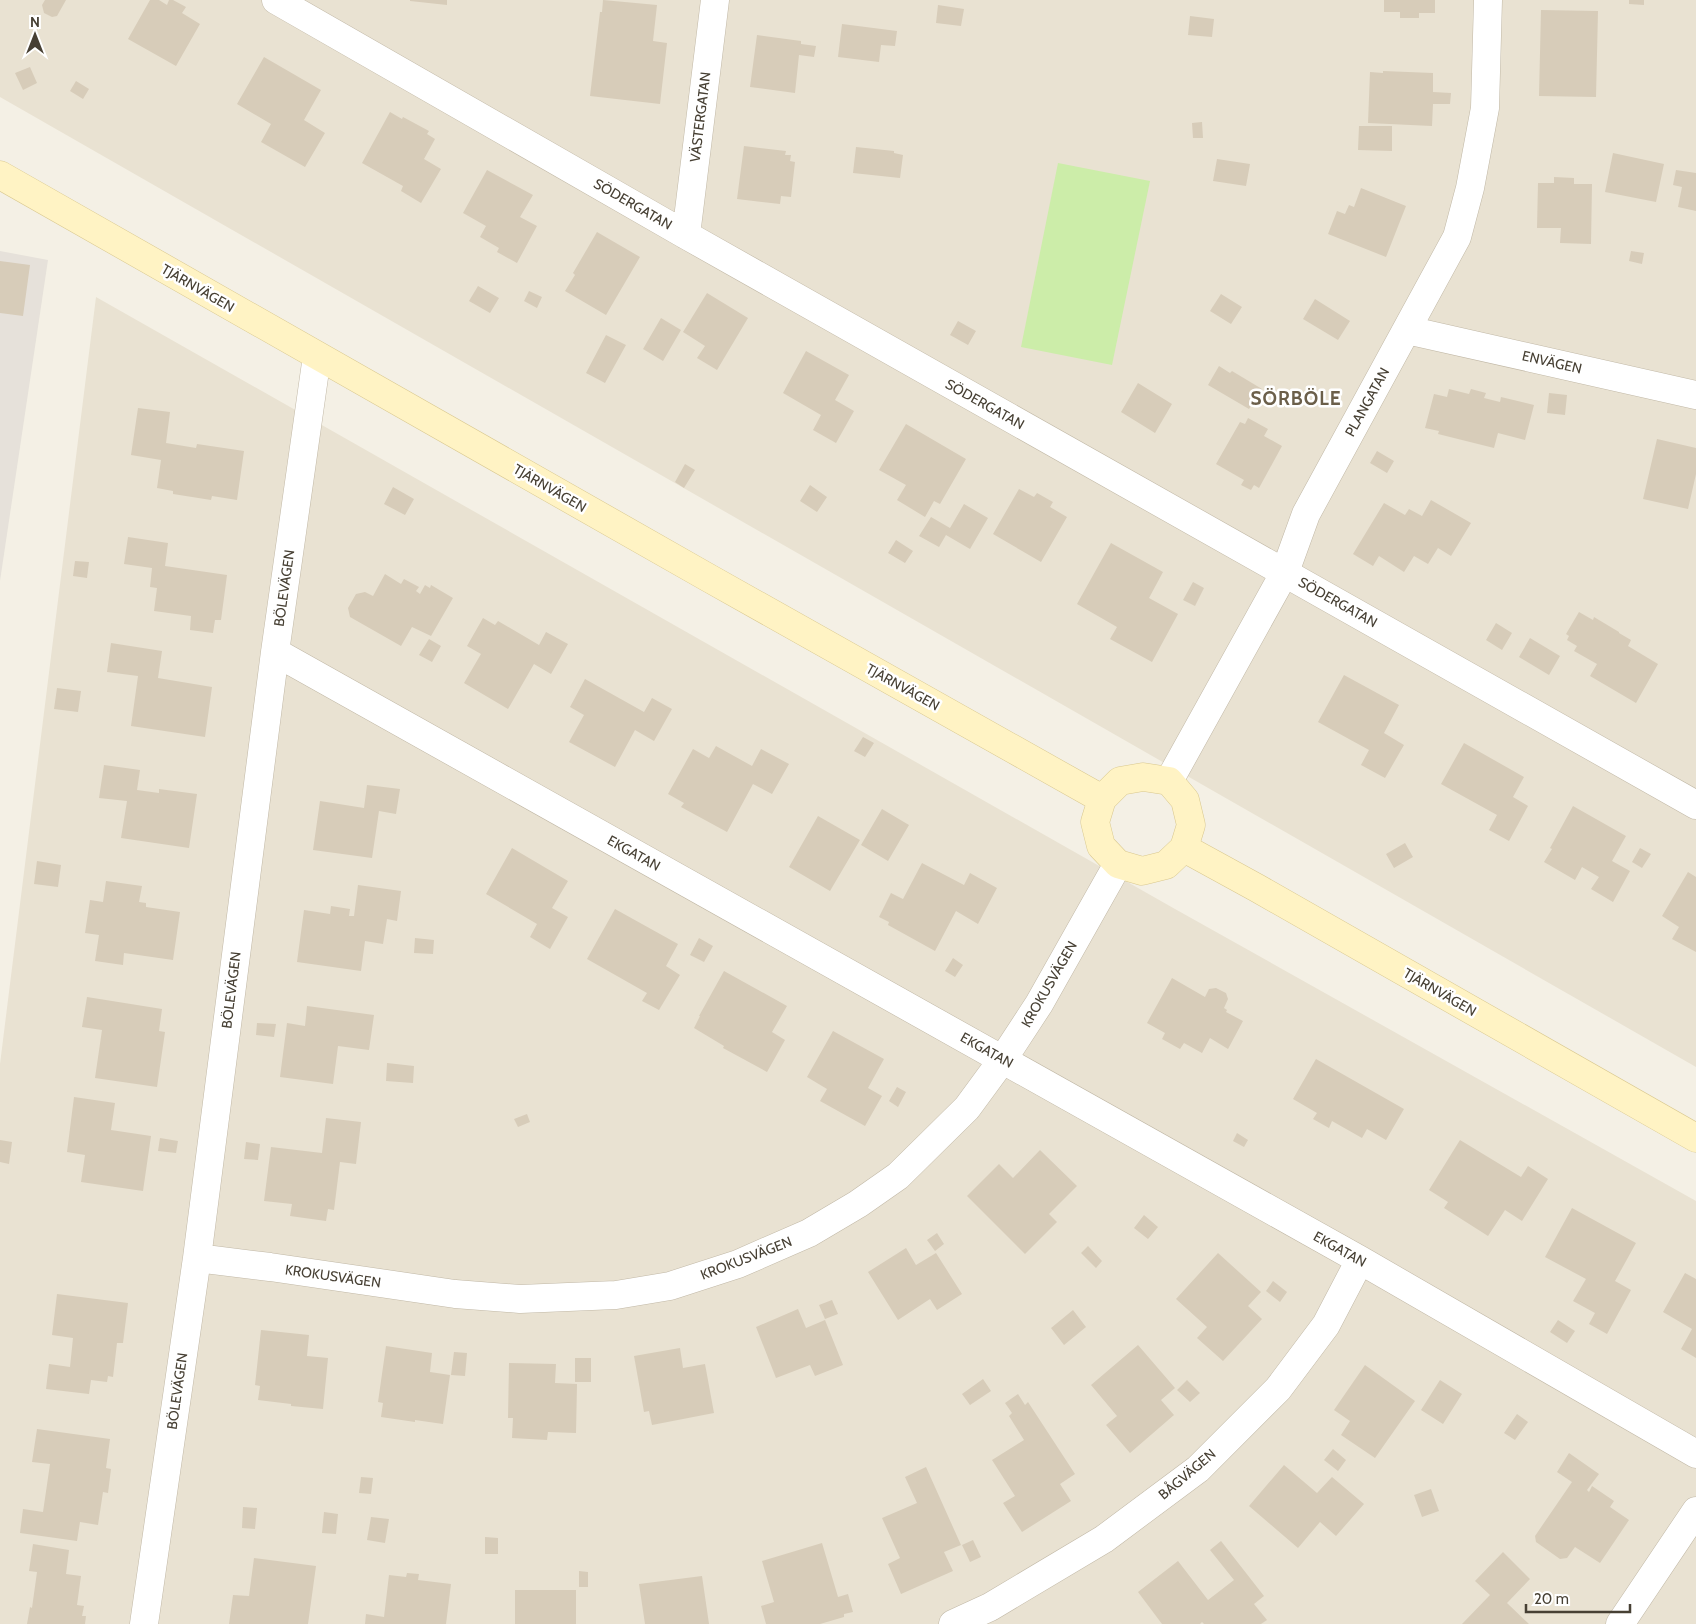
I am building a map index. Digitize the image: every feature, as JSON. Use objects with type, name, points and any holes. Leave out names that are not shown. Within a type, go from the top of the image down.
[{"type":"street","name":"SÖDERGATAN","points":[[276,0],[1696,805]]},
{"type":"street","name":"VÄSTERGATAN","points":[[686,234],[715,0]]},
{"type":"street","name":"PLANGATAN","points":[[1169,781],[1285,572],[1306,514],[1456,237],[1470,188],[1485,108],[1488,0]]},
{"type":"street","name":"TJÄRNVÄGEN","points":[[0,175],[316,356],[1102,798]]},
{"type":"street","name":"ENVÄGEN","points":[[1407,330],[1696,395]]},
{"type":"street","name":"BÖLEVÄGEN","points":[[144,1624],[196,1258],[275,652],[316,356]]},
{"type":"street","name":"EKGATAN","points":[[275,652],[1360,1260],[1696,1454]]},
{"type":"street","points":[[1143,776],[1169,781],[1185,800],[1191,825],[1184,848],[1166,865],[1142,871],[1118,864],[1100,846],[1095,822],[1102,798],[1120,781],[1143,776]]},
{"type":"street","name":"TJÄRNVÄGEN","points":[[1184,848],[1283,902],[1696,1138]]},
{"type":"street","name":"KROKUSVÄGEN","points":[[196,1258],[455,1294],[520,1299],[616,1295],[670,1286],[738,1264],[809,1233],[858,1204],[898,1176],[967,1108],[1040,1004],[1118,864]]},
{"type":"street","name":"BÅGVÄGEN","points":[[953,1624],[990,1607],[1104,1539],[1198,1469],[1278,1389],[1326,1326],[1360,1260]]},
{"type":"street","points":[[1620,1624],[1696,1511]]},
{"type":"shaded area","points":[[0,0],[1696,0],[1696,1067],[0,97]]},
{"type":"shaded area","points":[[0,251],[48,260],[0,581]]},
{"type":"shaded area","points":[[96,297],[1175,909],[1696,1201],[1696,1624],[0,1624],[0,1064]]},
{"type":"green space","points":[[1058,163],[1150,181],[1112,365],[1021,347]]},
{"type":"building","points":[[45,0],[66,0],[57,16],[52,17],[44,13],[42,5]]},
{"type":"building","points":[[150,0],[159,0],[167,5],[169,0],[173,0],[186,7],[182,13],[200,24],[176,66],[128,39]]},
{"type":"building","points":[[447,0],[447,5],[410,1]]},
{"type":"building","points":[[603,0],[657,5],[653,41],[667,43],[660,104],[590,96]]},
{"type":"building","points":[[1384,0],[1435,0],[1435,13],[1419,13],[1419,18],[1400,18],[1400,12],[1384,12]]},
{"type":"building","points":[[1629,0],[1644,0],[1644,5],[1629,4]]},
{"type":"building","points":[[938,5],[964,9],[961,26],[936,23]]},
{"type":"building","points":[[1541,10],[1598,11],[1596,97],[1539,96]]},
{"type":"building","points":[[1190,16],[1214,19],[1212,37],[1188,35]]},
{"type":"building","points":[[842,24],[897,31],[895,46],[881,45],[879,62],[838,57]]},
{"type":"building","points":[[757,35],[801,41],[801,44],[816,46],[814,57],[799,55],[795,93],[750,87]]},
{"type":"building","points":[[264,57],[321,90],[304,120],[325,133],[305,167],[261,142],[271,124],[237,104]]},
{"type":"building","points":[[30,67],[37,83],[23,90],[15,73]]},
{"type":"building","points":[[1383,71],[1433,73],[1433,92],[1451,93],[1450,104],[1433,104],[1432,126],[1368,123],[1370,72],[1383,73]]},
{"type":"building","points":[[76,81],[89,89],[83,99],[70,91]]},
{"type":"building","points":[[390,112],[429,131],[427,134],[435,139],[424,159],[441,169],[421,203],[401,191],[403,186],[362,163]]},
{"type":"building","points":[[1202,122],[1203,138],[1193,138],[1192,123]]},
{"type":"building","points":[[1359,126],[1392,126],[1392,151],[1358,150]]},
{"type":"building","points":[[744,146],[786,151],[785,155],[791,155],[790,161],[795,162],[791,197],[781,196],[780,204],[737,199]]},
{"type":"building","points":[[856,147],[894,151],[894,153],[903,155],[900,178],[853,173]]},
{"type":"building","points":[[1613,153],[1664,164],[1656,202],[1605,192]]},
{"type":"building","points":[[1217,159],[1250,164],[1246,186],[1213,181]]},
{"type":"building","points":[[487,170],[533,195],[520,217],[537,226],[517,263],[497,252],[499,248],[480,237],[486,226],[463,213]]},
{"type":"building","points":[[1676,170],[1696,173],[1696,211],[1678,207],[1682,187],[1673,185]]},
{"type":"building","points":[[1554,177],[1574,178],[1574,184],[1592,184],[1591,244],[1560,243],[1561,228],[1537,228],[1538,183],[1554,183]]},
{"type":"building","points":[[1361,188],[1406,206],[1386,257],[1328,234],[1337,211],[1345,214],[1349,205],[1354,207]]},
{"type":"building","points":[[597,232],[640,257],[606,315],[565,291],[575,275],[573,273]]},
{"type":"building","points":[[1631,251],[1644,253],[1642,264],[1629,261]]},
{"type":"building","points":[[0,261],[30,265],[23,316],[0,313]]},
{"type":"building","points":[[478,286],[499,298],[490,313],[469,301]]},
{"type":"building","points":[[529,291],[542,297],[537,308],[524,301]]},
{"type":"building","points":[[707,293],[748,318],[717,370],[697,358],[705,346],[683,332]]},
{"type":"building","points":[[1221,294],[1242,307],[1231,324],[1210,311]]},
{"type":"building","points":[[1315,299],[1350,321],[1338,340],[1303,319]]},
{"type":"building","points":[[661,318],[681,330],[663,361],[643,349]]},
{"type":"building","points":[[958,321],[976,331],[968,345],[950,335]]},
{"type":"building","points":[[606,335],[626,345],[605,383],[586,373]]},
{"type":"building","points":[[806,351],[849,375],[835,400],[854,411],[836,443],[813,430],[821,415],[783,393]]},
{"type":"building","points":[[1219,366],[1230,373],[1232,371],[1262,389],[1249,409],[1208,385]]},
{"type":"building","points":[[1138,383],[1172,404],[1155,433],[1121,412]]},
{"type":"building","points":[[1449,389],[1469,394],[1471,389],[1486,393],[1484,398],[1500,402],[1501,397],[1534,405],[1525,440],[1498,433],[1494,448],[1438,434],[1439,431],[1425,428],[1434,394],[1447,397]]},
{"type":"building","points":[[1549,393],[1567,395],[1565,415],[1547,413]]},
{"type":"building","points":[[138,408],[170,412],[166,443],[196,448],[197,444],[244,451],[237,500],[212,496],[211,500],[173,494],[173,491],[157,488],[161,460],[131,455]]},
{"type":"building","points":[[1248,418],[1268,429],[1264,436],[1282,446],[1259,488],[1254,485],[1251,490],[1241,485],[1244,480],[1216,464],[1240,422],[1245,424]]},
{"type":"building","points":[[906,424],[966,459],[940,504],[934,501],[925,517],[897,500],[906,485],[879,470]]},
{"type":"building","points":[[1657,439],[1696,448],[1696,474],[1688,509],[1643,499]]},
{"type":"building","points":[[1377,451],[1394,461],[1387,473],[1370,463]]},
{"type":"building","points":[[685,464],[695,470],[684,488],[675,482]]},
{"type":"building","points":[[810,485],[827,497],[817,512],[800,501]]},
{"type":"building","points":[[393,487],[414,499],[405,515],[384,504]]},
{"type":"building","points":[[1019,489],[1034,497],[1037,493],[1053,502],[1050,507],[1067,517],[1041,562],[993,534]]},
{"type":"building","points":[[1431,500],[1471,523],[1451,556],[1438,548],[1428,564],[1414,556],[1404,572],[1379,556],[1373,566],[1353,554],[1384,503],[1405,515],[1409,509],[1422,516]]},
{"type":"building","points":[[964,504],[988,518],[970,549],[946,535],[939,547],[919,536],[931,517],[950,528]]},
{"type":"building","points":[[128,537],[168,543],[165,566],[227,575],[221,620],[215,620],[213,633],[190,630],[191,616],[154,611],[157,588],[150,587],[152,568],[124,564]]},
{"type":"building","points":[[896,540],[913,551],[905,563],[888,553]]},
{"type":"building","points":[[1111,543],[1163,572],[1149,598],[1178,614],[1152,662],[1110,639],[1117,627],[1077,604]]},
{"type":"building","points":[[75,561],[89,562],[87,578],[73,576]]},
{"type":"building","points":[[385,574],[401,584],[404,579],[419,587],[416,591],[420,594],[425,585],[430,588],[431,585],[453,598],[431,636],[412,627],[401,646],[350,617],[348,608],[356,594],[365,592],[373,596]]},
{"type":"building","points":[[1193,582],[1204,588],[1195,606],[1183,600]]},
{"type":"building","points":[[1579,612],[1593,620],[1594,617],[1619,632],[1631,640],[1628,646],[1658,664],[1636,703],[1590,676],[1597,664],[1574,651],[1577,646],[1567,640],[1569,636],[1566,634]]},
{"type":"building","points":[[483,618],[495,625],[498,621],[539,645],[546,632],[568,644],[551,674],[534,664],[508,709],[464,683],[481,654],[467,646]]},
{"type":"building","points":[[1496,623],[1512,633],[1502,650],[1486,640]]},
{"type":"building","points":[[1530,638],[1560,656],[1549,675],[1519,657]]},
{"type":"building","points":[[429,639],[441,646],[432,662],[419,655]]},
{"type":"building","points":[[111,643],[162,651],[158,678],[212,687],[205,737],[131,726],[138,676],[107,672]]},
{"type":"building","points":[[1344,675],[1399,705],[1384,733],[1404,745],[1385,778],[1361,765],[1369,750],[1318,722]]},
{"type":"building","points":[[585,679],[644,712],[652,698],[672,709],[654,741],[635,730],[615,767],[569,742],[584,715],[570,707]]},
{"type":"building","points":[[57,688],[81,691],[78,712],[54,709]]},
{"type":"building","points":[[863,737],[874,743],[865,757],[854,751]]},
{"type":"building","points":[[1464,743],[1524,777],[1513,797],[1528,806],[1509,841],[1489,830],[1497,815],[1441,784]]},
{"type":"building","points":[[716,746],[752,766],[761,749],[789,764],[772,794],[753,784],[727,832],[681,807],[684,803],[668,794],[693,749],[709,758]]},
{"type":"building","points":[[104,765],[140,770],[137,790],[159,793],[159,789],[197,794],[189,848],[121,838],[127,801],[99,798]]},
{"type":"building","points":[[367,785],[400,789],[396,814],[379,811],[372,858],[313,850],[320,801],[364,808]]},
{"type":"building","points":[[1573,806],[1626,836],[1612,861],[1630,871],[1613,902],[1591,889],[1599,877],[1582,867],[1575,880],[1544,862]]},
{"type":"building","points":[[882,809],[909,825],[888,861],[861,845]]},
{"type":"building","points":[[818,816],[860,840],[830,891],[789,867]]},
{"type":"building","points":[[1405,843],[1413,857],[1394,868],[1386,854]]},
{"type":"building","points":[[512,848],[568,881],[552,908],[568,917],[550,949],[530,937],[537,924],[486,894]]},
{"type":"building","points":[[1640,848],[1651,854],[1642,868],[1632,862]]},
{"type":"building","points":[[37,861],[61,865],[58,887],[34,884]]},
{"type":"building","points":[[922,863],[964,885],[970,873],[997,888],[978,924],[956,911],[935,951],[888,925],[889,922],[879,917],[891,893],[903,899]]},
{"type":"building","points":[[1688,872],[1696,877],[1696,952],[1672,939],[1679,927],[1662,916]]},
{"type":"building","points":[[106,881],[142,886],[139,902],[146,903],[146,907],[180,912],[173,960],[124,953],[123,965],[95,961],[99,935],[85,933],[90,900],[103,902]]},
{"type":"building","points":[[358,885],[401,891],[397,921],[387,919],[383,944],[365,941],[361,971],[297,962],[304,910],[330,914],[331,906],[350,909],[349,916],[354,916]]},
{"type":"building","points":[[615,909],[678,944],[666,966],[680,975],[659,1010],[642,1001],[647,993],[587,959]]},
{"type":"building","points":[[415,938],[434,940],[433,954],[414,953]]},
{"type":"building","points":[[699,938],[713,946],[704,962],[690,955]]},
{"type":"building","points":[[953,958],[963,965],[955,977],[945,971]]},
{"type":"building","points":[[724,971],[787,1006],[772,1032],[785,1040],[767,1072],[723,1048],[724,1046],[694,1028]]},
{"type":"building","points":[[1172,978],[1205,997],[1209,989],[1216,988],[1226,993],[1228,999],[1224,1008],[1227,1010],[1226,1012],[1243,1021],[1228,1049],[1210,1038],[1202,1053],[1184,1043],[1180,1049],[1162,1039],[1165,1033],[1147,1023]]},
{"type":"building","points":[[87,997],[162,1009],[159,1031],[165,1032],[157,1087],[95,1078],[102,1030],[82,1027]]},
{"type":"building","points":[[307,1006],[374,1015],[369,1050],[338,1046],[333,1084],[280,1077],[287,1023],[305,1026]]},
{"type":"building","points":[[257,1023],[276,1024],[274,1037],[256,1035]]},
{"type":"building","points":[[833,1031],[884,1059],[868,1088],[882,1096],[865,1126],[820,1101],[827,1089],[807,1077]]},
{"type":"building","points":[[1316,1059],[1404,1109],[1386,1140],[1367,1129],[1362,1138],[1332,1121],[1329,1128],[1313,1119],[1317,1113],[1293,1099]]},
{"type":"building","points":[[387,1063],[414,1066],[413,1083],[386,1081]]},
{"type":"building","points":[[897,1087],[906,1092],[898,1107],[889,1101]]},
{"type":"building","points":[[74,1097],[115,1103],[111,1130],[151,1136],[143,1191],[81,1182],[85,1155],[67,1152]]},
{"type":"building","points":[[527,1114],[530,1122],[518,1127],[514,1119]]},
{"type":"building","points":[[326,1118],[361,1122],[356,1164],[340,1162],[334,1210],[328,1209],[326,1221],[290,1216],[292,1204],[264,1201],[271,1147],[322,1153]]},
{"type":"building","points":[[1237,1133],[1248,1140],[1244,1147],[1233,1141]]},
{"type":"building","points":[[160,1138],[178,1141],[176,1153],[158,1151]]},
{"type":"building","points":[[0,1140],[12,1142],[9,1164],[0,1162]]},
{"type":"building","points":[[1460,1140],[1521,1177],[1528,1166],[1548,1179],[1522,1221],[1505,1210],[1488,1236],[1444,1208],[1448,1202],[1429,1190]]},
{"type":"building","points":[[246,1142],[260,1144],[258,1160],[244,1159]]},
{"type":"building","points":[[1040,1150],[1077,1186],[1049,1214],[1057,1222],[1025,1254],[967,1196],[999,1164],[1013,1178]]},
{"type":"building","points":[[1572,1208],[1636,1243],[1615,1281],[1631,1290],[1607,1334],[1589,1324],[1595,1313],[1573,1301],[1586,1279],[1545,1257]]},
{"type":"building","points":[[1144,1215],[1158,1227],[1148,1239],[1134,1228]]},
{"type":"building","points":[[937,1233],[944,1244],[935,1251],[927,1240]]},
{"type":"building","points":[[1088,1246],[1102,1261],[1096,1268],[1081,1253]]},
{"type":"building","points":[[906,1248],[916,1265],[936,1253],[962,1294],[937,1310],[930,1299],[898,1320],[868,1272]]},
{"type":"building","points":[[1218,1253],[1261,1292],[1248,1306],[1262,1319],[1223,1361],[1197,1338],[1207,1327],[1176,1299]]},
{"type":"building","points":[[1685,1273],[1696,1279],[1696,1358],[1681,1349],[1692,1329],[1663,1312]]},
{"type":"building","points":[[1273,1281],[1287,1292],[1280,1302],[1266,1291]]},
{"type":"building","points":[[57,1294],[128,1303],[123,1343],[117,1343],[113,1377],[108,1376],[107,1382],[91,1380],[89,1394],[46,1389],[49,1364],[70,1367],[73,1338],[52,1335]]},
{"type":"building","points":[[832,1300],[838,1314],[825,1319],[819,1305]]},
{"type":"building","points":[[798,1309],[806,1328],[825,1320],[843,1365],[815,1376],[810,1365],[776,1378],[756,1327]]},
{"type":"building","points":[[1073,1310],[1086,1327],[1064,1345],[1051,1328]]},
{"type":"building","points":[[1558,1320],[1575,1331],[1567,1343],[1550,1332]]},
{"type":"building","points":[[261,1330],[309,1335],[307,1356],[328,1358],[323,1409],[258,1400],[260,1386],[255,1385]]},
{"type":"building","points":[[1138,1345],[1175,1388],[1161,1400],[1174,1415],[1130,1453],[1106,1425],[1117,1416],[1091,1385]]},
{"type":"building","points":[[386,1346],[432,1353],[430,1372],[450,1375],[443,1424],[381,1417],[383,1403],[378,1402]]},
{"type":"building","points":[[680,1348],[683,1368],[705,1364],[714,1413],[652,1425],[649,1411],[644,1412],[634,1356]]},
{"type":"building","points":[[454,1352],[467,1353],[465,1376],[451,1375]]},
{"type":"building","points":[[575,1358],[591,1358],[591,1382],[575,1382]]},
{"type":"building","points":[[509,1363],[556,1364],[555,1383],[577,1384],[576,1433],[548,1432],[547,1440],[512,1438],[513,1418],[508,1418]]},
{"type":"building","points":[[1365,1365],[1415,1401],[1375,1458],[1341,1435],[1350,1421],[1334,1410]]},
{"type":"building","points":[[983,1379],[991,1391],[970,1405],[962,1394]]},
{"type":"building","points":[[1187,1380],[1200,1393],[1190,1402],[1177,1390]]},
{"type":"building","points":[[1440,1380],[1462,1394],[1443,1424],[1421,1410]]},
{"type":"building","points":[[1018,1394],[1025,1405],[1028,1402],[1075,1474],[1060,1484],[1071,1501],[1022,1532],[1003,1503],[1015,1496],[992,1460],[1024,1440],[1009,1416],[1012,1413],[1005,1403]]},
{"type":"building","points":[[1517,1414],[1528,1422],[1515,1440],[1504,1433]]},
{"type":"building","points":[[37,1429],[110,1439],[106,1468],[111,1469],[108,1493],[103,1492],[98,1525],[80,1522],[77,1541],[20,1533],[23,1509],[43,1512],[50,1464],[32,1462]]},
{"type":"building","points":[[1333,1449],[1346,1460],[1338,1471],[1324,1460]]},
{"type":"building","points":[[1569,1453],[1599,1474],[1587,1490],[1589,1492],[1592,1486],[1614,1501],[1610,1507],[1629,1520],[1600,1563],[1575,1547],[1567,1558],[1560,1559],[1536,1542],[1535,1536],[1572,1482],[1557,1472]]},
{"type":"building","points":[[1284,1465],[1317,1493],[1332,1477],[1364,1504],[1336,1536],[1320,1522],[1298,1548],[1249,1506]]},
{"type":"building","points":[[926,1467],[961,1545],[944,1552],[953,1571],[901,1594],[888,1564],[900,1558],[882,1518],[917,1503],[905,1477]]},
{"type":"building","points":[[361,1477],[373,1478],[371,1494],[359,1493]]},
{"type":"building","points":[[1431,1489],[1439,1511],[1422,1517],[1414,1495]]},
{"type":"building","points":[[243,1507],[257,1508],[255,1529],[242,1528]]},
{"type":"building","points":[[324,1512],[338,1514],[336,1534],[322,1533]]},
{"type":"building","points":[[371,1517],[389,1519],[385,1543],[367,1540]]},
{"type":"building","points":[[485,1537],[498,1538],[498,1554],[485,1554]]},
{"type":"building","points":[[973,1540],[981,1557],[970,1562],[962,1545]]},
{"type":"building","points":[[1221,1541],[1264,1596],[1254,1604],[1267,1620],[1261,1624],[1204,1624],[1202,1622],[1200,1624],[1162,1624],[1138,1592],[1178,1561],[1208,1600],[1234,1580],[1210,1550]]},
{"type":"building","points":[[822,1543],[838,1597],[848,1594],[853,1612],[844,1614],[844,1617],[820,1624],[766,1624],[761,1606],[774,1602],[762,1561]]},
{"type":"building","points":[[33,1544],[69,1550],[66,1574],[81,1576],[77,1605],[84,1606],[82,1616],[86,1616],[85,1624],[27,1624],[30,1607],[32,1608],[37,1572],[29,1571]]},
{"type":"building","points":[[1503,1552],[1530,1579],[1507,1603],[1529,1624],[1462,1624],[1490,1595],[1475,1581]]},
{"type":"building","points":[[254,1558],[316,1566],[308,1624],[229,1624],[233,1595],[249,1596]]},
{"type":"building","points":[[579,1571],[588,1572],[588,1587],[579,1587]]},
{"type":"building","points":[[407,1573],[419,1574],[418,1580],[451,1584],[446,1624],[365,1624],[366,1614],[384,1617],[389,1575],[406,1577]]},
{"type":"building","points":[[702,1576],[709,1624],[645,1624],[639,1584]]},
{"type":"building","points":[[515,1590],[576,1590],[576,1624],[515,1624]]},
{"type":"district","name":"SÖRBÖLE","points":[[1296,398]]}]
